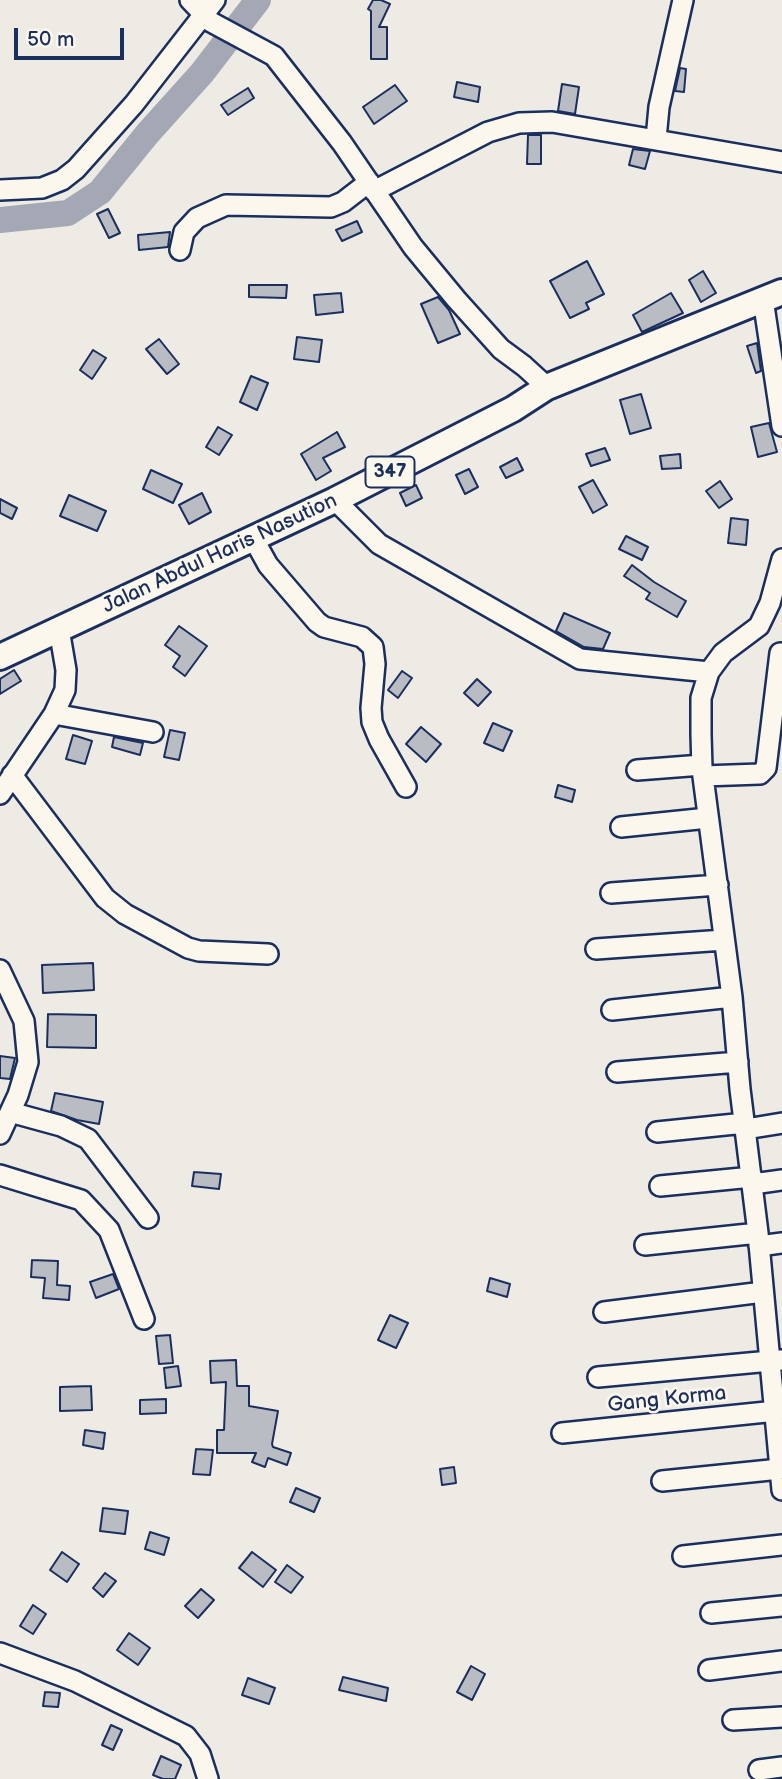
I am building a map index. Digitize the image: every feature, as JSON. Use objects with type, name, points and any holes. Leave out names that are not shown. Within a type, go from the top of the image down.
[{"type":"main road","name":"Jalan Abdul Haris Nasution","points":[[0,657],[335,500],[513,409],[547,387],[772,295]]},
{"type":"street","points":[[656,139],[659,107],[683,0]]},
{"type":"street","points":[[0,191],[42,188],[62,180],[76,169],[134,104],[205,9],[274,56],[342,144],[413,247],[501,349],[547,387]]},
{"type":"street","points":[[180,250],[184,232],[197,218],[226,205],[331,207],[488,132],[519,123],[551,122],[782,162]]},
{"type":"street","points":[[772,295],[782,426]]},
{"type":"street","points":[[335,500],[379,544],[580,659],[709,672]]},
{"type":"street","points":[[253,538],[268,565],[317,622],[324,627],[362,637],[373,647],[375,664],[370,708],[372,722],[406,786]]},
{"type":"street","points":[[662,1481],[781,1477],[770,1296],[759,1240],[733,998],[702,770],[701,698],[709,672],[723,653],[759,626],[770,603],[782,559]]},
{"type":"street","points":[[637,770],[702,770],[760,774],[766,768],[781,653],[759,626]]},
{"type":"street","points":[[0,794],[54,714],[65,690],[59,629]]},
{"type":"street","points":[[54,714],[153,732]]},
{"type":"street","points":[[12,775],[105,898],[125,914],[188,948],[199,951],[268,954]]},
{"type":"street","points":[[621,827],[708,818]]},
{"type":"street","points":[[611,893],[718,886]]},
{"type":"street","points":[[596,950],[724,940]]},
{"type":"street","points":[[0,971],[24,1021],[28,1062],[0,1134]]},
{"type":"street","points":[[612,1010],[733,998]]},
{"type":"street","points":[[617,1072],[738,1062]]},
{"type":"street","points":[[10,1112],[61,1126],[88,1139],[148,1218]]},
{"type":"street","points":[[657,1132],[782,1123]]},
{"type":"street","points":[[0,1175],[81,1200],[109,1230],[144,1319]]},
{"type":"street","points":[[660,1185],[782,1180]]},
{"type":"street","points":[[645,1245],[759,1240],[782,1243]]},
{"type":"street","points":[[604,1312],[770,1296]]},
{"type":"street","points":[[598,1377],[776,1361]]},
{"type":"street","name":"Gang Korma","points":[[562,1433],[778,1417]]},
{"type":"street","points":[[683,1556],[782,1545]]},
{"type":"street","points":[[711,1613],[782,1606]]},
{"type":"street","points":[[0,1653],[75,1681],[179,1732],[193,1743],[200,1754],[208,1779]]},
{"type":"street","points":[[709,1670],[782,1661]]},
{"type":"street","points":[[733,1720],[782,1717]]},
{"type":"street","points":[[759,1770],[782,1767]]},
{"type":"building","points":[[373,0],[390,4],[379,27],[387,27],[387,59],[371,59],[371,11],[368,9]]},
{"type":"building","points":[[680,68],[686,69],[684,92],[675,91]]},
{"type":"building","points":[[457,82],[480,87],[478,102],[454,97]]},
{"type":"building","points":[[562,84],[579,87],[575,114],[558,111]]},
{"type":"building","points":[[395,85],[407,101],[374,124],[363,107]]},
{"type":"building","points":[[248,88],[254,98],[228,115],[221,105]]},
{"type":"building","points":[[528,135],[541,135],[541,164],[527,164]]},
{"type":"building","points":[[633,149],[650,151],[645,169],[629,165]]},
{"type":"building","points":[[108,209],[120,233],[109,238],[97,214]]},
{"type":"building","points":[[357,221],[362,232],[342,241],[336,230]]},
{"type":"building","points":[[170,232],[168,247],[139,250],[138,235]]},
{"type":"building","points":[[587,261],[604,294],[586,303],[589,309],[570,318],[550,281]]},
{"type":"building","points":[[703,271],[716,293],[701,302],[689,280]]},
{"type":"building","points":[[249,285],[287,285],[286,298],[249,297]]},
{"type":"building","points":[[341,293],[343,312],[316,315],[314,295]]},
{"type":"building","points":[[671,293],[683,313],[642,332],[633,315]]},
{"type":"building","points":[[438,297],[449,310],[460,334],[438,343],[421,304]]},
{"type":"building","points":[[297,337],[322,340],[319,362],[294,359]]},
{"type":"building","points":[[159,339],[179,364],[167,374],[146,349]]},
{"type":"building","points":[[757,343],[761,371],[756,373],[747,346]]},
{"type":"building","points":[[93,350],[106,358],[92,379],[80,370]]},
{"type":"building","points":[[251,376],[268,383],[257,410],[240,402]]},
{"type":"building","points":[[641,394],[651,428],[630,434],[620,400]]},
{"type":"building","points":[[769,423],[777,452],[758,457],[751,427]]},
{"type":"building","points":[[218,427],[232,435],[219,455],[206,447]]},
{"type":"building","points":[[337,432],[345,447],[323,458],[331,471],[316,480],[301,454]]},
{"type":"building","points":[[605,448],[610,460],[591,466],[586,454]]},
{"type":"building","points":[[680,454],[681,468],[662,469],[660,456]]},
{"type":"building","points":[[517,458],[523,470],[506,478],[500,467]]},
{"type":"building","points":[[469,469],[478,487],[465,494],[456,475]]},
{"type":"building","points":[[151,470],[182,484],[173,503],[143,489]]},
{"type":"building","points":[[593,480],[607,505],[593,513],[579,487]]},
{"type":"building","points":[[720,481],[732,499],[719,508],[706,491]]},
{"type":"building","points":[[416,485],[422,498],[406,506],[400,493]]},
{"type":"building","points":[[202,493],[211,512],[189,524],[179,505]]},
{"type":"building","points":[[69,495],[106,511],[97,531],[60,516]]},
{"type":"building","points":[[0,499],[17,508],[12,519],[0,513]]},
{"type":"building","points":[[731,518],[748,520],[746,545],[728,543]]},
{"type":"building","points":[[626,536],[648,547],[642,560],[619,549]]},
{"type":"building","points":[[632,565],[686,601],[677,617],[646,599],[650,593],[624,576]]},
{"type":"building","points":[[564,613],[610,633],[603,649],[584,647],[556,631]]},
{"type":"building","points":[[179,626],[207,646],[185,676],[173,667],[180,656],[165,645]]},
{"type":"building","points":[[14,670],[21,681],[0,694],[0,679]]},
{"type":"building","points":[[402,671],[412,678],[398,698],[388,690]]},
{"type":"building","points":[[477,679],[491,692],[478,706],[464,693]]},
{"type":"building","points":[[493,723],[512,731],[503,751],[484,743]]},
{"type":"building","points":[[421,727],[441,744],[426,762],[406,744]]},
{"type":"building","points":[[170,730],[185,733],[179,760],[164,757]]},
{"type":"building","points":[[73,735],[92,741],[85,764],[66,759]]},
{"type":"building","points":[[114,737],[143,743],[140,755],[112,747]]},
{"type":"building","points":[[558,785],[575,790],[572,802],[555,797]]},
{"type":"building","points":[[93,963],[94,990],[43,993],[42,965]]},
{"type":"building","points":[[48,1014],[96,1015],[96,1048],[47,1047]]},
{"type":"building","points":[[0,1056],[15,1058],[10,1079],[0,1078]]},
{"type":"building","points":[[55,1093],[103,1102],[99,1124],[51,1111]]},
{"type":"building","points":[[194,1172],[221,1174],[219,1189],[192,1186]]},
{"type":"building","points":[[32,1260],[58,1261],[57,1285],[70,1286],[69,1300],[43,1298],[45,1278],[31,1277]]},
{"type":"building","points":[[113,1274],[119,1289],[96,1298],[90,1282]]},
{"type":"building","points":[[490,1278],[510,1284],[507,1297],[487,1291]]},
{"type":"building","points":[[390,1315],[408,1323],[396,1348],[378,1340]]},
{"type":"building","points":[[170,1335],[173,1363],[159,1364],[156,1336]]},
{"type":"building","points":[[236,1360],[237,1386],[249,1386],[249,1406],[278,1411],[272,1444],[273,1447],[291,1453],[287,1465],[268,1458],[265,1467],[252,1462],[256,1453],[217,1453],[217,1430],[224,1430],[226,1382],[211,1383],[210,1361]]},
{"type":"building","points":[[178,1366],[181,1386],[166,1388],[164,1368]]},
{"type":"building","points":[[91,1386],[92,1410],[60,1411],[60,1387]]},
{"type":"building","points":[[166,1399],[166,1413],[140,1414],[140,1400]]},
{"type":"building","points":[[85,1430],[105,1433],[103,1449],[83,1445]]},
{"type":"building","points":[[196,1449],[213,1450],[210,1475],[193,1474]]},
{"type":"building","points":[[454,1467],[456,1483],[442,1485],[440,1469]]},
{"type":"building","points":[[296,1488],[320,1498],[314,1512],[290,1502]]},
{"type":"building","points":[[103,1508],[128,1511],[125,1534],[100,1531]]},
{"type":"building","points":[[150,1532],[169,1538],[164,1555],[145,1549]]},
{"type":"building","points":[[62,1552],[79,1564],[67,1582],[50,1570]]},
{"type":"building","points":[[252,1552],[276,1570],[263,1587],[239,1568]]},
{"type":"building","points":[[287,1565],[303,1577],[291,1593],[275,1582]]},
{"type":"building","points":[[105,1573],[116,1581],[103,1597],[93,1588]]},
{"type":"building","points":[[201,1589],[214,1600],[198,1618],[185,1606]]},
{"type":"building","points":[[33,1605],[46,1614],[33,1634],[20,1626]]},
{"type":"building","points":[[129,1633],[150,1648],[138,1665],[117,1650]]},
{"type":"building","points":[[471,1666],[485,1674],[472,1700],[457,1692]]},
{"type":"building","points":[[343,1677],[388,1688],[386,1701],[339,1690]]},
{"type":"building","points":[[248,1678],[275,1688],[269,1704],[242,1695]]},
{"type":"building","points":[[45,1692],[60,1693],[58,1707],[43,1706]]},
{"type":"building","points":[[111,1725],[122,1730],[113,1750],[102,1745]]},
{"type":"building","points":[[161,1756],[181,1765],[175,1779],[163,1779],[153,1775]]},
{"type":"waterway","points":[[0,220],[68,213],[100,192],[202,73],[258,0]]}]
